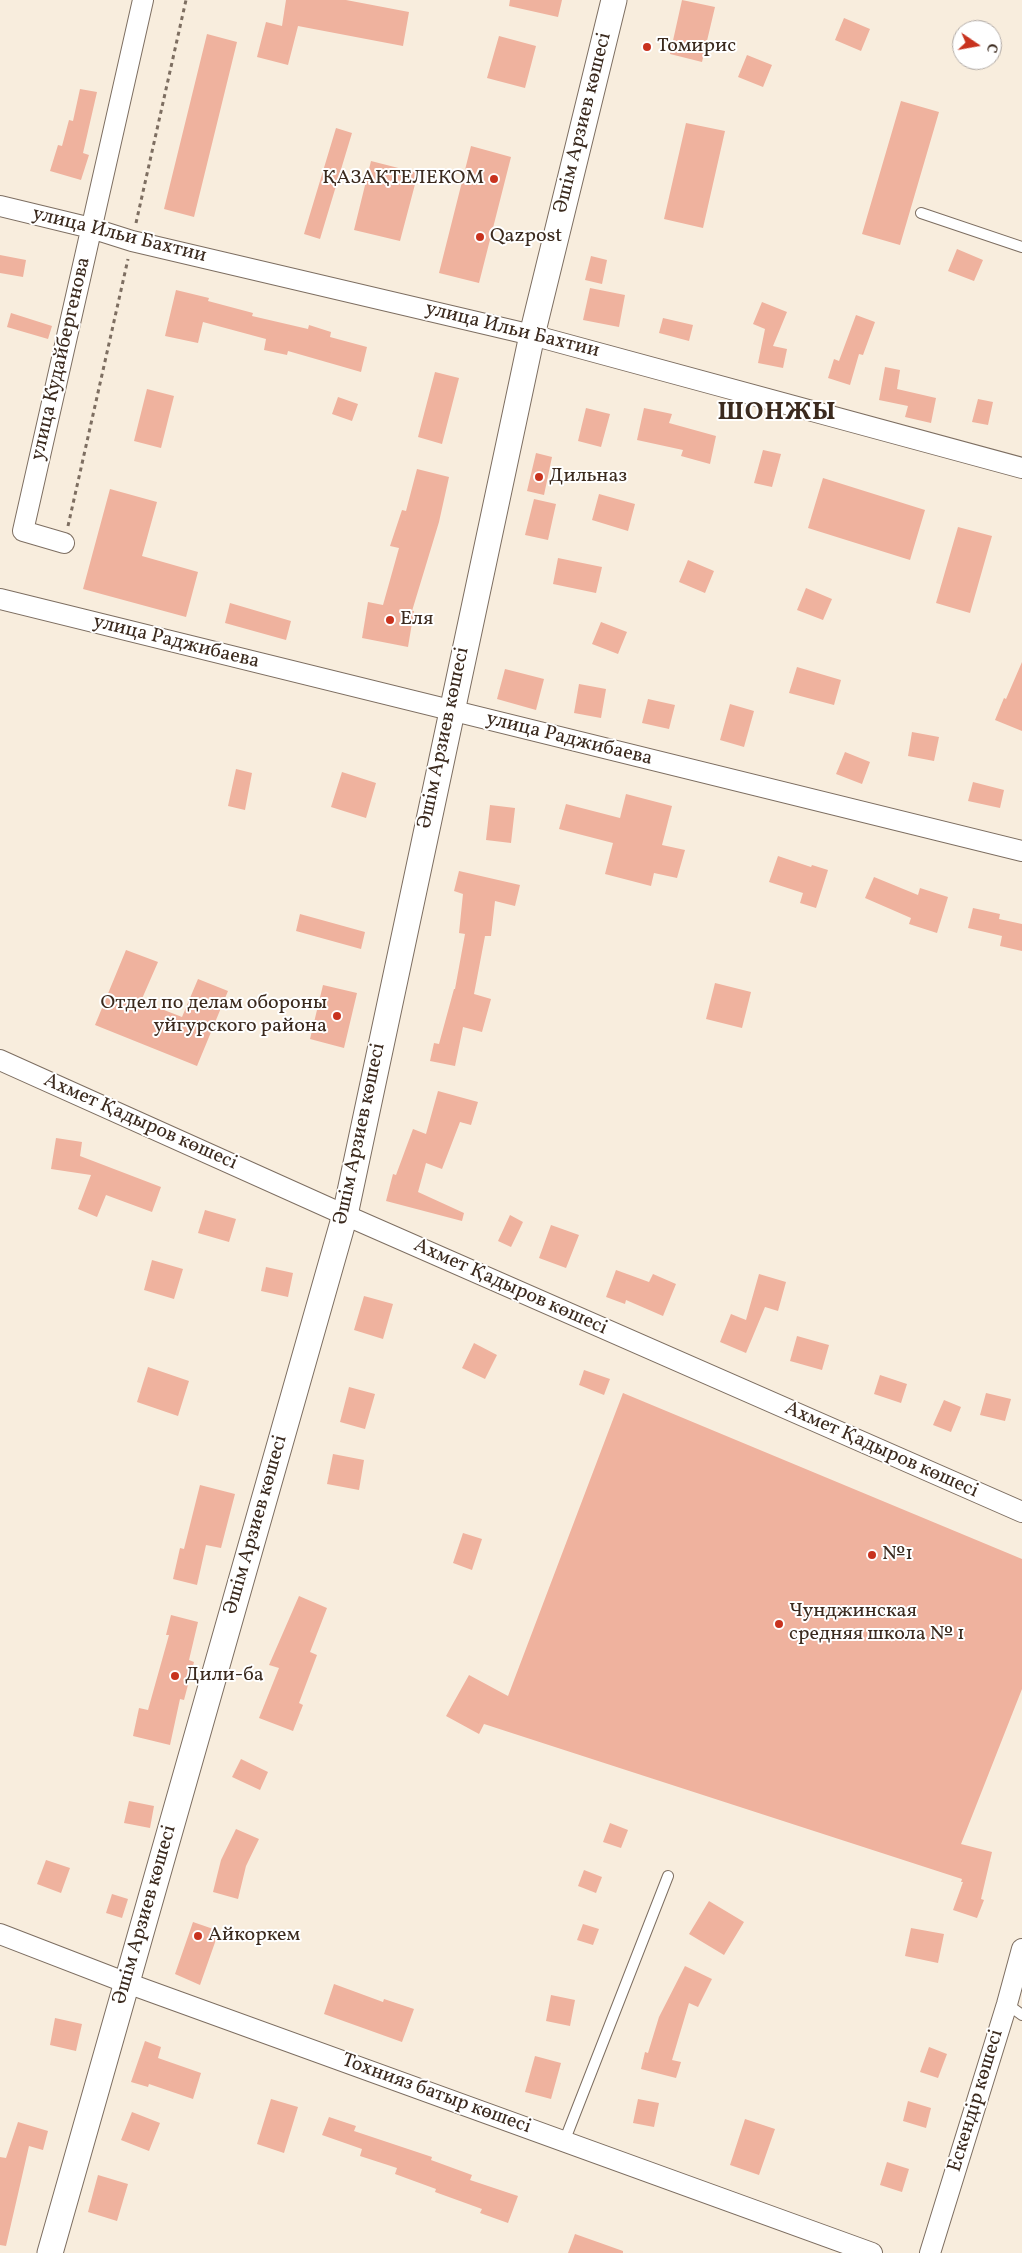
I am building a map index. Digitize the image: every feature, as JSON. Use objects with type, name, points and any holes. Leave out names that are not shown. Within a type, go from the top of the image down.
[{"type":"street","name":"улица Кудайбергенова","points":[[64,544],[23,530],[143,0]]},
{"type":"street","name":"Әшім Арзиев көшесі","points":[[53,2252],[127,1982],[345,1215],[450,711],[532,334],[614,0]]},
{"type":"street","name":"улица Ильи Бахтии","points":[[0,206],[91,228],[132,241],[532,334],[1022,468]]},
{"type":"street","name":"улица Раджибаева","points":[[0,599],[1022,851]]},
{"type":"street","name":"Ахмет Қадыров көшесі","points":[[0,1060],[345,1215],[1022,1512]]},
{"type":"street","name":"Тохнияз батыр көшесі","points":[[0,1934],[564,2142],[872,2253]]},
{"type":"street","name":"Ескендір көшесі","points":[[930,2253],[1015,2010],[1022,1949]]},
{"type":"lane","points":[[921,214],[1022,247]]},
{"type":"lane","points":[[564,2142],[668,1876]]},
{"type":"path","points":[[64,544],[186,0]]},
{"type":"building","points":[[286,0],[346,0],[409,12],[403,46],[298,26],[288,65],[257,57],[266,22],[282,26]]},
{"type":"building","points":[[510,0],[562,0],[558,17],[509,6]]},
{"type":"building","points":[[682,0],[715,7],[702,62],[670,54]]},
{"type":"building","points":[[844,18],[870,29],[861,51],[835,40]]},
{"type":"building","points":[[207,34],[237,42],[194,217],[164,209]]},
{"type":"building","points":[[499,36],[536,46],[525,88],[487,78]]},
{"type":"building","points":[[747,55],[772,65],[763,87],[738,77]]},
{"type":"building","points":[[80,89],[97,92],[83,153],[89,155],[81,180],[50,171],[58,145],[62,146],[69,120],[73,121]]},
{"type":"building","points":[[901,101],[939,112],[900,245],[862,234]]},
{"type":"building","points":[[686,123],[725,131],[703,228],[664,219]]},
{"type":"building","points":[[336,128],[352,133],[320,239],[304,234]]},
{"type":"building","points":[[471,146],[511,157],[479,283],[439,273]]},
{"type":"building","points":[[371,161],[418,173],[400,241],[354,230]]},
{"type":"building","points":[[957,249],[983,260],[974,281],[948,271]]},
{"type":"building","points":[[0,255],[26,260],[23,277],[0,273]]},
{"type":"building","points":[[591,256],[607,260],[602,284],[585,280]]},
{"type":"building","points":[[590,288],[625,295],[619,327],[583,320]]},
{"type":"building","points":[[176,290],[209,298],[208,301],[253,313],[252,316],[308,329],[309,325],[331,332],[330,337],[367,347],[361,372],[288,351],[287,355],[264,350],[266,339],[203,322],[198,343],[165,336]]},
{"type":"building","points":[[762,302],[787,312],[773,346],[787,349],[783,368],[758,363],[765,329],[753,324]]},
{"type":"building","points":[[11,313],[52,326],[48,339],[7,327]]},
{"type":"building","points":[[856,315],[875,322],[863,355],[859,354],[850,385],[828,378],[834,359],[839,361]]},
{"type":"building","points":[[663,318],[693,325],[689,341],[659,333]]},
{"type":"building","points":[[885,367],[900,370],[897,389],[936,398],[931,423],[905,417],[908,406],[879,400]]},
{"type":"building","points":[[435,372],[459,378],[442,444],[418,437]]},
{"type":"building","points":[[147,389],[174,396],[161,448],[134,441]]},
{"type":"building","points":[[338,397],[358,404],[352,421],[332,414]]},
{"type":"building","points":[[978,399],[993,402],[988,425],[972,422]]},
{"type":"building","points":[[586,408],[610,414],[601,447],[578,441]]},
{"type":"building","points":[[644,408],[672,414],[669,423],[716,436],[710,464],[681,456],[683,450],[637,440]]},
{"type":"building","points":[[763,450],[781,454],[772,487],[754,483]]},
{"type":"building","points":[[536,453],[552,457],[544,495],[527,491]]},
{"type":"building","points":[[417,469],[449,477],[439,522],[412,611],[414,611],[408,647],[362,638],[368,602],[383,605],[399,548],[390,546],[402,510],[406,511]]},
{"type":"building","points":[[823,478],[925,510],[910,560],[808,528]]},
{"type":"building","points":[[110,489],[157,502],[142,556],[198,572],[186,617],[83,589]]},
{"type":"building","points":[[599,494],[635,504],[628,531],[592,520]]},
{"type":"building","points":[[534,499],[556,504],[548,540],[525,535]]},
{"type":"building","points":[[958,527],[992,536],[970,613],[936,603]]},
{"type":"building","points":[[558,558],[602,567],[596,593],[553,584]]},
{"type":"building","points":[[688,560],[714,571],[705,593],[679,582]]},
{"type":"building","points":[[806,588],[832,599],[823,620],[797,610]]},
{"type":"building","points":[[230,603],[291,621],[286,640],[225,623]]},
{"type":"building","points":[[601,622],[627,632],[618,654],[592,644]]},
{"type":"building","points":[[1022,662],[1022,731],[995,720]]},
{"type":"building","points":[[797,667],[841,680],[834,705],[789,693]]},
{"type":"building","points":[[505,669],[544,679],[536,710],[497,699]]},
{"type":"building","points":[[579,684],[606,689],[601,718],[574,713]]},
{"type":"building","points":[[648,699],[675,705],[669,729],[642,723]]},
{"type":"building","points":[[730,704],[754,711],[744,747],[720,740]]},
{"type":"building","points":[[912,732],[939,737],[934,761],[908,756]]},
{"type":"building","points":[[845,752],[870,762],[862,784],[836,774]]},
{"type":"building","points":[[236,769],[252,773],[245,810],[228,806]]},
{"type":"building","points":[[342,772],[376,783],[366,818],[331,807]]},
{"type":"building","points":[[973,782],[1004,790],[1000,808],[968,801]]},
{"type":"building","points":[[626,794],[672,806],[662,845],[685,850],[677,878],[654,873],[651,886],[605,874],[613,843],[559,829],[566,804],[620,818]]},
{"type":"building","points":[[490,805],[515,808],[511,843],[486,840]]},
{"type":"building","points":[[778,856],[811,867],[812,865],[828,870],[816,908],[800,903],[803,893],[769,882]]},
{"type":"building","points":[[459,871],[520,885],[515,906],[495,901],[491,936],[485,936],[474,994],[491,999],[482,1032],[463,1027],[455,1066],[430,1061],[434,1043],[439,1044],[455,989],[465,934],[459,933],[463,894],[454,891]]},
{"type":"building","points":[[874,877],[918,895],[920,888],[948,897],[937,933],[909,924],[911,918],[865,898]]},
{"type":"building","points":[[973,908],[1000,914],[999,919],[1022,924],[1022,951],[1000,946],[1002,936],[968,928]]},
{"type":"building","points":[[300,914],[365,932],[361,949],[296,931]]},
{"type":"building","points":[[126,950],[158,962],[141,1001],[182,1017],[198,979],[228,991],[197,1066],[95,1025]]},
{"type":"building","points":[[715,983],[751,992],[742,1028],[706,1019]]},
{"type":"building","points":[[323,985],[357,993],[344,1048],[310,1039]]},
{"type":"building","points":[[438,1091],[478,1102],[471,1125],[460,1122],[442,1169],[426,1163],[418,1192],[464,1213],[462,1221],[386,1201],[393,1174],[396,1175],[413,1129],[426,1134]]},
{"type":"building","points":[[56,1138],[82,1142],[80,1156],[161,1187],[152,1212],[106,1195],[97,1217],[78,1209],[91,1175],[51,1169]]},
{"type":"building","points":[[205,1210],[236,1219],[229,1242],[198,1233]]},
{"type":"building","points":[[510,1215],[523,1222],[511,1247],[498,1241]]},
{"type":"building","points":[[551,1225],[579,1235],[566,1268],[539,1258]]},
{"type":"building","points":[[152,1260],[183,1269],[174,1299],[144,1290]]},
{"type":"building","points":[[266,1267],[293,1273],[288,1297],[261,1291]]},
{"type":"building","points":[[616,1270],[649,1282],[653,1274],[676,1284],[663,1316],[626,1300],[625,1304],[606,1297]]},
{"type":"building","points":[[759,1274],[786,1282],[778,1311],[765,1307],[746,1353],[720,1342],[731,1314],[746,1320]]},
{"type":"building","points":[[364,1296],[393,1304],[383,1339],[354,1330]]},
{"type":"building","points":[[797,1336],[829,1345],[822,1370],[790,1361]]},
{"type":"building","points":[[474,1343],[497,1355],[485,1379],[462,1368]]},
{"type":"building","points":[[148,1367],[189,1381],[178,1416],[137,1402]]},
{"type":"building","points":[[584,1370],[610,1379],[604,1395],[579,1385]]},
{"type":"building","points":[[880,1375],[907,1384],[901,1403],[874,1394]]},
{"type":"building","points":[[349,1387],[375,1394],[365,1429],[340,1422]]},
{"type":"building","name":"Чунджинская средняя школа № 1","points":[[623,1393],[1022,1559],[1022,1689],[961,1844],[992,1852],[981,1899],[984,1900],[977,1918],[953,1910],[963,1882],[961,1882],[962,1879],[484,1724],[479,1734],[446,1716],[469,1675],[508,1696]]},
{"type":"building","points":[[986,1393],[1011,1399],[1005,1421],[980,1415]]},
{"type":"building","points":[[944,1400],[961,1407],[951,1432],[933,1425]]},
{"type":"building","points":[[333,1454],[364,1460],[359,1490],[327,1484]]},
{"type":"building","points":[[200,1485],[235,1494],[221,1548],[206,1545],[197,1585],[173,1579],[180,1548],[184,1549]]},
{"type":"building","points":[[463,1533],[482,1539],[472,1570],[453,1563]]},
{"type":"building","points":[[299,1596],[327,1608],[310,1652],[317,1655],[299,1703],[303,1705],[293,1731],[259,1718],[279,1668],[269,1665]]},
{"type":"building","points":[[171,1615],[198,1622],[189,1660],[194,1662],[184,1700],[180,1699],[170,1745],[133,1736],[139,1708],[148,1710],[169,1635],[166,1635]]},
{"type":"building","points":[[241,1759],[268,1772],[260,1790],[232,1777]]},
{"type":"building","points":[[129,1801],[154,1806],[150,1828],[124,1823]]},
{"type":"building","points":[[610,1823],[628,1830],[621,1848],[603,1842]]},
{"type":"building","points":[[236,1829],[259,1839],[246,1866],[238,1899],[213,1892],[221,1860]]},
{"type":"building","points":[[46,1860],[70,1868],[61,1893],[37,1884]]},
{"type":"building","points":[[584,1870],[602,1877],[596,1893],[578,1886]]},
{"type":"building","points":[[112,1894],[128,1899],[122,1918],[106,1913]]},
{"type":"building","points":[[709,1901],[744,1922],[724,1955],[689,1934]]},
{"type":"building","points":[[193,1922],[219,1931],[200,1985],[175,1974]]},
{"type":"building","points":[[583,1924],[599,1929],[593,1945],[577,1940]]},
{"type":"building","points":[[911,1928],[944,1934],[938,1963],[905,1956]]},
{"type":"building","points":[[685,1966],[712,1979],[698,2007],[689,2003],[672,2060],[681,2062],[676,2078],[641,2069],[645,2052],[648,2053],[659,2017]]},
{"type":"building","points":[[334,1984],[383,2002],[384,1999],[414,2009],[402,2042],[324,2014]]},
{"type":"building","points":[[551,1995],[575,2000],[570,2026],[546,2021]]},
{"type":"building","points":[[55,2018],[82,2024],[76,2051],[50,2045]]},
{"type":"building","points":[[145,2041],[161,2047],[158,2058],[201,2073],[193,2099],[149,2084],[148,2087],[131,2082]]},
{"type":"building","points":[[929,2047],[947,2054],[938,2078],[920,2072]]},
{"type":"building","points":[[535,2056],[561,2063],[551,2099],[525,2092]]},
{"type":"building","points":[[271,2099],[298,2107],[284,2153],[257,2144]]},
{"type":"building","points":[[638,2099],[659,2103],[654,2127],[633,2123]]},
{"type":"building","points":[[908,2101],[931,2108],[926,2128],[903,2121]]},
{"type":"building","points":[[132,2112],[160,2123],[149,2151],[121,2140]]},
{"type":"building","points":[[329,2117],[356,2126],[354,2131],[432,2157],[431,2160],[472,2175],[470,2180],[518,2196],[508,2223],[480,2213],[482,2209],[435,2192],[436,2189],[395,2174],[397,2168],[360,2156],[362,2149],[322,2135]]},
{"type":"building","points":[[745,2119],[775,2129],[759,2175],[730,2165]]},
{"type":"building","points":[[18,2122],[48,2131],[43,2150],[29,2146],[6,2246],[0,2245],[0,2157],[6,2158]]},
{"type":"building","points":[[887,2162],[909,2169],[902,2192],[880,2185]]},
{"type":"building","points":[[98,2175],[128,2184],[117,2221],[88,2212]]},
{"type":"building","points":[[575,2234],[623,2251],[623,2253],[568,2253]]},
{"type":"place","name":"Томирис","points":[[647,47]]},
{"type":"place","name":"ҚАЗАҚТЕЛЕКОМ","points":[[494,179]]},
{"type":"place","name":"Qazpost","points":[[480,237]]},
{"type":"place","name":"Дильназ","points":[[539,477]]},
{"type":"place","name":"Еля","points":[[390,620]]},
{"type":"place","name":"Отдел по делам обороны уйгурского района","points":[[337,1016]]},
{"type":"place","name":"№1","points":[[872,1555]]},
{"type":"place","name":"Чунджинская средняя школа № 1","points":[[779,1624]]},
{"type":"place","name":"Дили-ба","points":[[175,1676]]},
{"type":"place","name":"Айкоркем","points":[[198,1936]]},
{"type":"district","name":"ШОНЖЫ","points":[[777,414]]}]
